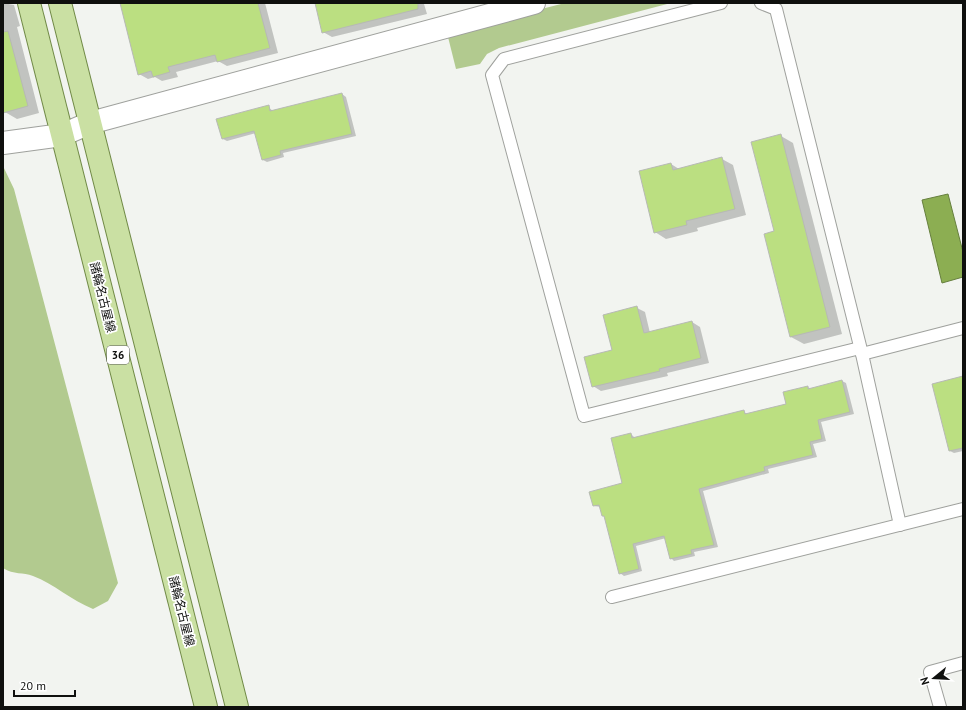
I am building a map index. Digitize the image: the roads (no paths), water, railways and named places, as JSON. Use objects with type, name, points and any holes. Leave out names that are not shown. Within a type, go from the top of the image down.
[{"type":"main road","name":"諸輪名古屋線","points":[[29,3],[206,707]]},
{"type":"main road","name":"36","points":[[60,3],[237,707]]},
{"type":"street","points":[[3,143],[62,135],[90,123],[534,3]]},
{"type":"lane","points":[[721,3],[504,59],[492,75],[584,416],[963,328]]},
{"type":"lane","points":[[761,3],[776,10],[861,351],[900,525]]},
{"type":"lane","points":[[612,597],[963,509]]},
{"type":"lane","points":[[940,707],[930,672],[963,663]]}]
